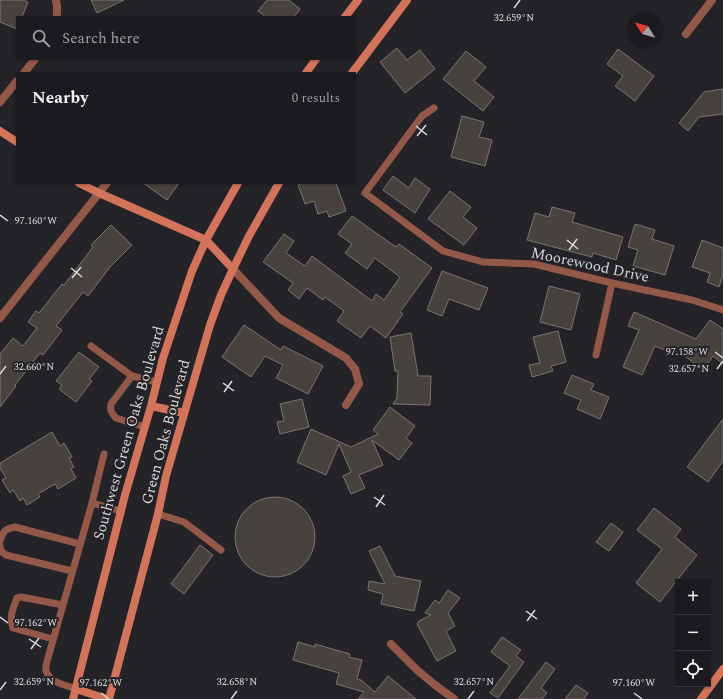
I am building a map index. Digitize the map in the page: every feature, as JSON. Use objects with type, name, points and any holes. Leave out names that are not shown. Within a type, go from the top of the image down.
[{"type":"main road","points":[[346,16],[358,0]]},
{"type":"main road","points":[[353,72],[407,0]]},
{"type":"main road","points":[[307,72],[315,60]]},
{"type":"main road","points":[[0,130],[16,141]]},
{"type":"main road","points":[[81,184],[99,194],[206,240],[233,269]]},
{"type":"main road","name":"Southwest Green Oaks Boulevard","points":[[73,699],[121,511],[163,358],[192,272],[206,240],[237,184]]},
{"type":"main road","name":"Green Oaks Boulevard","points":[[108,699],[158,514],[166,476],[210,325],[221,295],[249,236],[278,184]]},
{"type":"main road","points":[[151,406],[184,412]]},
{"type":"main road","points":[[701,699],[723,669]]},
{"type":"main road","points":[[76,689],[108,699]]},
{"type":"street","points":[[56,0],[57,16]]},
{"type":"street","points":[[686,34],[712,0]]},
{"type":"street","points":[[25,72],[34,60]]},
{"type":"street","points":[[0,102],[16,82]]},
{"type":"street","points":[[0,318],[106,184]]},
{"type":"street","points":[[233,269],[279,318],[346,358],[356,369],[359,384],[346,405]]},
{"type":"street","points":[[392,644],[417,670],[454,699]]},
{"type":"lane","name":"Moorewood Drive","points":[[434,108],[422,116],[365,193],[443,251],[483,262],[534,264],[692,300],[723,310]]},
{"type":"lane","points":[[596,355],[612,283]]},
{"type":"lane","points":[[91,346],[132,376],[157,382]]},
{"type":"lane","points":[[132,376],[111,404],[110,409],[116,418],[145,427]]},
{"type":"lane","points":[[76,689],[58,683],[50,678],[46,670],[53,639],[92,503],[104,454]]},
{"type":"lane","points":[[92,503],[121,511]]},
{"type":"lane","points":[[158,514],[184,522],[221,550]]},
{"type":"lane","points":[[0,541],[2,534],[7,529],[15,527],[80,544]]},
{"type":"lane","points":[[0,546],[1,551],[6,555],[72,571]]},
{"type":"lane","points":[[53,639],[13,628],[11,623],[12,611],[17,598],[21,597],[62,606]]},
{"type":"building","points":[[0,0],[23,0],[28,2],[22,16],[16,16],[16,29],[0,22]]},
{"type":"building","points":[[91,0],[124,0],[97,13]]},
{"type":"building","points":[[267,0],[289,0],[300,9],[295,16],[265,16],[258,11]]},
{"type":"building","points":[[397,48],[407,60],[420,50],[435,69],[405,93],[380,62]]},
{"type":"building","points":[[618,49],[654,76],[635,101],[615,86],[623,76],[607,64]]},
{"type":"building","points":[[466,51],[486,67],[474,81],[494,97],[483,111],[443,79]]},
{"type":"building","points":[[723,89],[723,114],[699,117],[688,131],[679,123],[704,92]]},
{"type":"building","points":[[462,116],[484,122],[479,137],[492,140],[485,166],[451,157]]},
{"type":"building","points":[[393,176],[409,188],[415,178],[430,189],[415,213],[383,190]]},
{"type":"building","points":[[144,184],[178,184],[167,200]]},
{"type":"building","points":[[336,184],[346,211],[329,217],[327,211],[318,214],[314,201],[305,204],[298,185]]},
{"type":"building","points":[[450,191],[471,207],[463,217],[477,228],[464,245],[428,219]]},
{"type":"building","points":[[552,207],[575,213],[572,222],[623,237],[616,260],[593,253],[592,257],[527,240],[535,213],[549,217]]},
{"type":"building","points":[[352,216],[396,247],[399,244],[432,268],[400,312],[403,314],[386,338],[370,326],[361,338],[337,321],[344,311],[325,297],[323,300],[307,288],[299,299],[288,290],[293,283],[263,262],[284,234],[294,241],[286,253],[305,266],[312,256],[372,301],[376,294],[384,300],[400,277],[375,258],[367,269],[345,253],[352,244],[338,234]]},
{"type":"building","points":[[635,224],[655,230],[652,239],[674,246],[665,275],[633,266],[638,250],[628,247]]},
{"type":"building","points":[[111,225],[132,245],[110,267],[88,296],[83,292],[56,326],[62,330],[43,355],[40,353],[0,407],[0,354],[13,338],[23,346],[37,328],[28,322],[36,311],[39,313],[62,284],[64,285],[93,247],[91,245]]},
{"type":"building","points":[[702,240],[723,248],[723,275],[719,287],[707,282],[710,273],[692,267]]},
{"type":"building","points":[[442,271],[488,288],[479,310],[449,299],[442,316],[427,310]]},
{"type":"building","points":[[549,286],[580,294],[571,330],[540,322]]},
{"type":"building","points":[[634,312],[696,339],[710,320],[723,329],[723,364],[713,356],[703,370],[681,353],[680,356],[655,346],[642,375],[623,367],[639,330],[628,326]]},
{"type":"building","points":[[244,325],[281,350],[283,346],[323,366],[308,394],[276,378],[283,365],[265,356],[251,377],[222,357]]},
{"type":"building","points":[[558,331],[566,362],[551,366],[553,371],[532,377],[529,365],[540,363],[533,337]]},
{"type":"building","points":[[411,333],[418,376],[431,376],[430,405],[393,404],[397,398],[398,371],[395,371],[390,337]]},
{"type":"building","points":[[79,352],[99,367],[89,379],[92,381],[76,402],[59,389],[62,385],[56,381]]},
{"type":"building","points":[[572,375],[594,384],[591,390],[609,397],[600,419],[577,409],[581,400],[564,393]]},
{"type":"building","points":[[302,399],[309,427],[280,434],[277,422],[284,421],[280,404]]},
{"type":"building","points":[[390,407],[415,426],[406,438],[412,443],[399,460],[372,440],[383,465],[359,475],[365,488],[351,494],[343,476],[351,472],[339,444],[326,475],[297,462],[311,429],[351,447],[378,434],[373,430]]},
{"type":"building","points":[[723,419],[723,461],[708,482],[687,467]]},
{"type":"building","points":[[52,432],[60,446],[64,443],[72,457],[69,458],[74,467],[71,469],[76,478],[58,489],[55,484],[38,494],[40,497],[27,505],[23,498],[20,501],[13,490],[10,493],[2,480],[6,478],[0,468],[0,463]]},
{"type":"building","points":[[275,497],[290,500],[303,509],[312,522],[315,537],[312,552],[303,565],[290,574],[275,577],[260,574],[247,565],[238,552],[235,537],[238,522],[247,509],[260,500]]},
{"type":"building","points":[[654,508],[681,529],[675,537],[697,555],[678,579],[675,579],[675,583],[660,602],[636,583],[662,549],[637,530]]},
{"type":"building","points":[[611,523],[623,532],[609,551],[596,542]]},
{"type":"building","points":[[200,545],[213,555],[184,594],[171,584]]},
{"type":"building","points":[[380,546],[395,576],[421,581],[414,611],[381,604],[383,594],[368,590],[369,581],[385,584],[369,551]]},
{"type":"building","points":[[448,590],[460,598],[448,613],[455,626],[446,631],[456,651],[437,661],[417,624],[419,621],[431,615],[425,613],[435,600],[439,603]]},
{"type":"building","points":[[502,637],[521,650],[516,656],[524,662],[498,698],[490,693],[510,666],[491,652]]},
{"type":"building","points":[[298,642],[315,647],[315,644],[350,654],[349,657],[362,660],[357,679],[361,680],[375,692],[388,676],[416,699],[358,699],[364,692],[336,684],[339,673],[293,660]]},
{"type":"building","points":[[546,662],[555,669],[541,688],[547,693],[542,699],[518,699]]},
{"type":"building","points":[[576,685],[588,693],[584,699],[565,699]]}]
